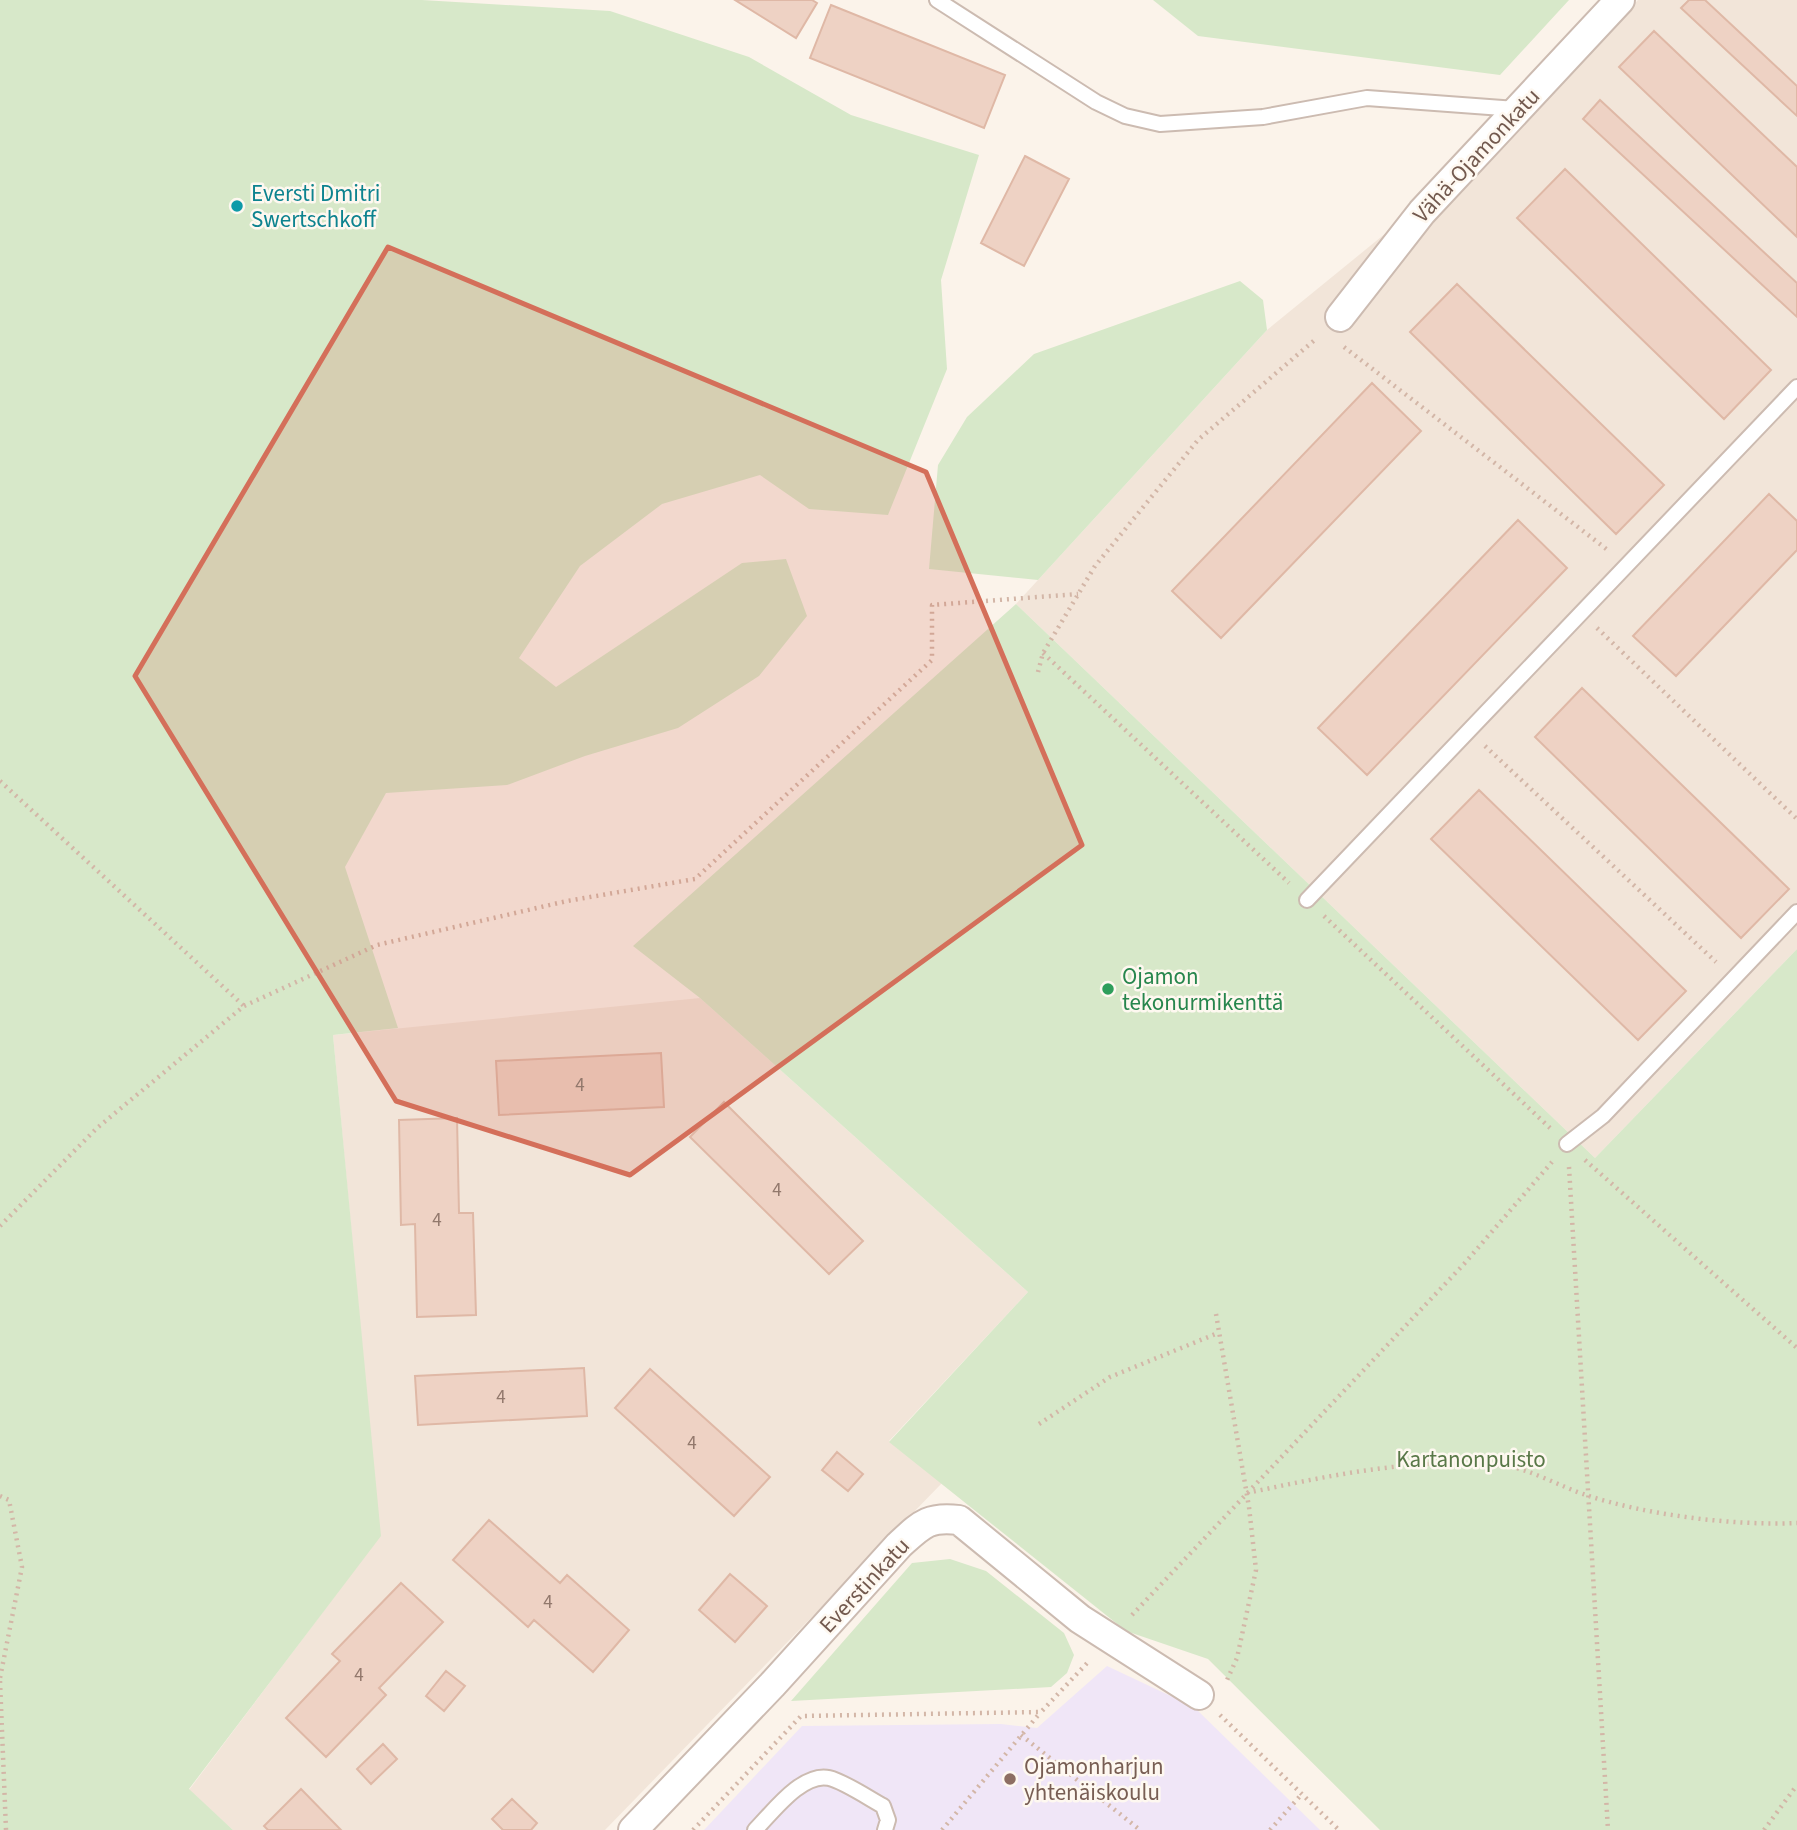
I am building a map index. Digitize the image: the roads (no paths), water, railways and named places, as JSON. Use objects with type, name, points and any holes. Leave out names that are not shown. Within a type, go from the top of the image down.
[{"type":"street","name":"Vähä-Ojamonkatu","points":[[1332,324],[1422,212],[1620,0]]},
{"type":"street","name":"Everstinkatu","points":[[633,1830],[772,1685],[898,1545],[920,1526],[940,1518],[959,1520],[1080,1619],[1206,1702]]},
{"type":"lane","points":[[937,0],[1096,102],[1125,117],[1160,124],[1263,117],[1367,98],[1518,109]]},
{"type":"lane","points":[[1307,900],[1797,387]]},
{"type":"lane","points":[[1567,1144],[1603,1116],[1797,912]]},
{"type":"lane","points":[[755,1830],[801,1784],[814,1778],[829,1778],[883,1806],[888,1821],[885,1830]]},
{"type":"place","name":"Eversti Dmitri Swertschkoff","points":[[237,206]]},
{"type":"place","name":"Ojamon tekonurmikenttä","points":[[1108,989]]},
{"type":"place","name":"Ojamonharjun yhtenäiskoulu","points":[[1010,1779]]},
{"type":"park label","name":"Kartanonpuisto","points":[[1471,1459]]}]
